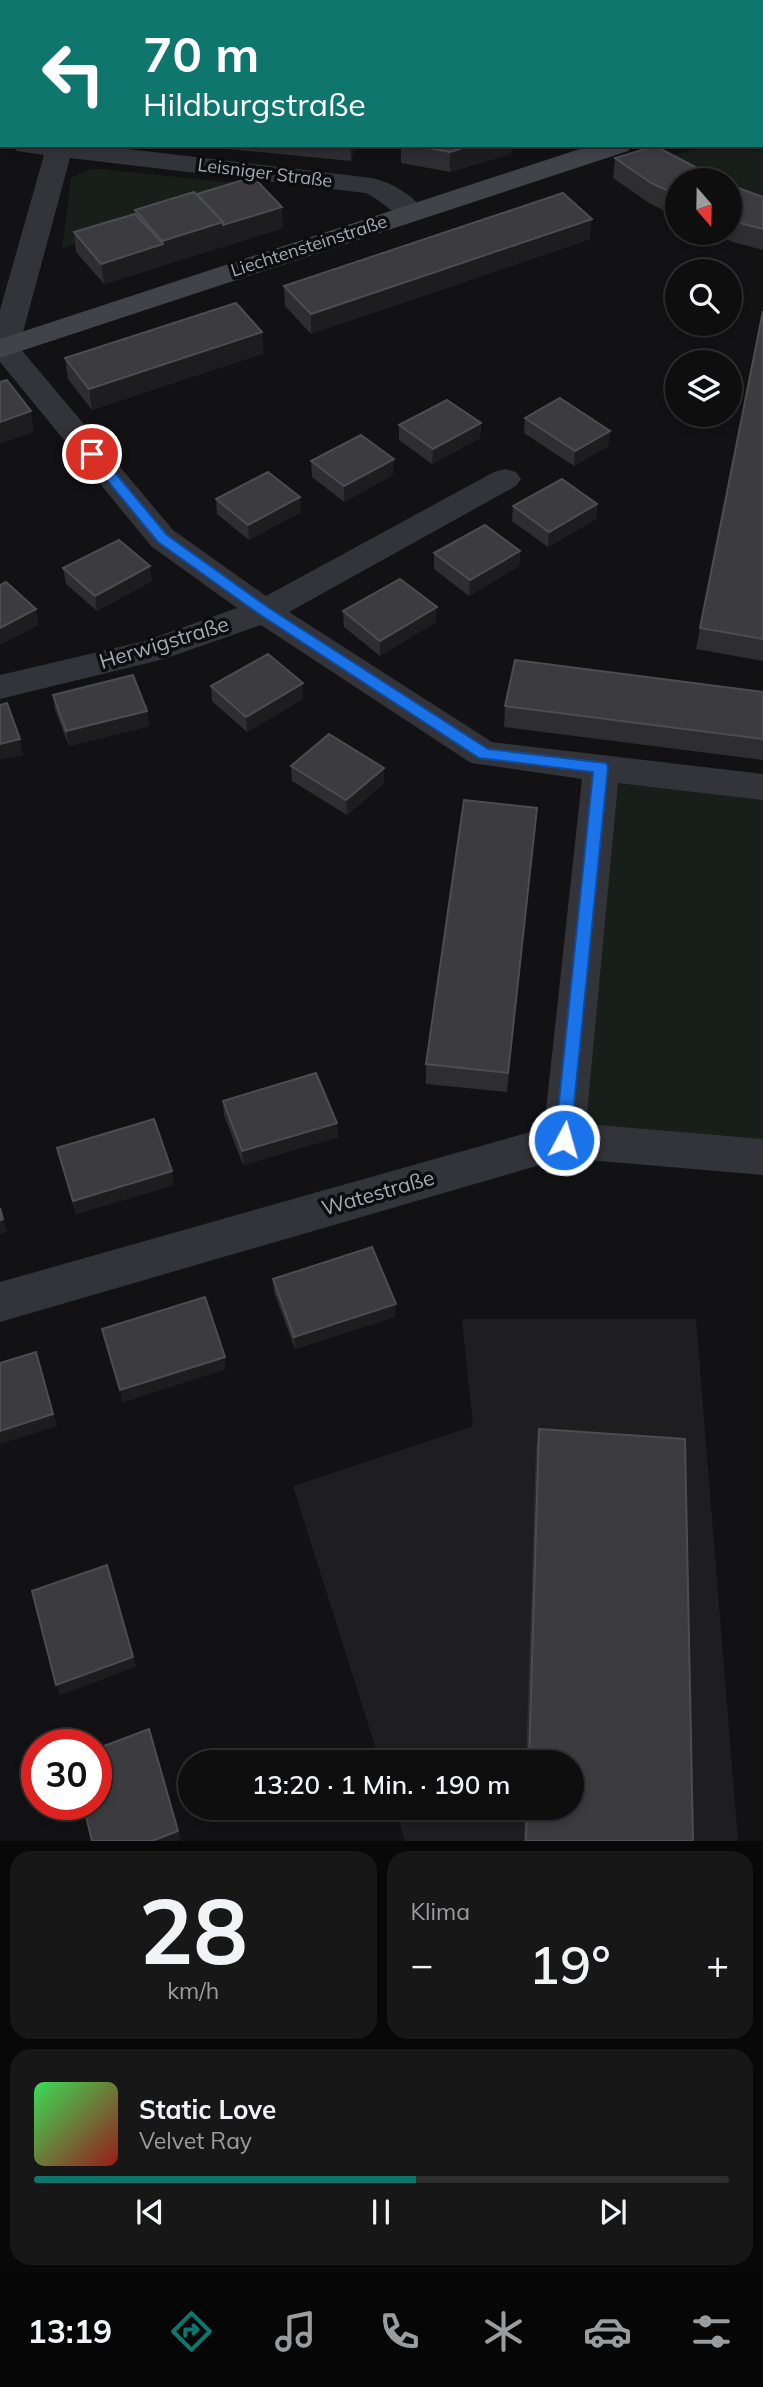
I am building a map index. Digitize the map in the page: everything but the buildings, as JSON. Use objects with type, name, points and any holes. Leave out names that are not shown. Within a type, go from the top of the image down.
[{"type":"street","name":"Leisniger Straße","points":[[60,147],[372,186],[391,195],[412,213]]},
{"type":"street","points":[[60,147],[2,348],[162,538],[264,611],[484,754],[763,787]]},
{"type":"street","name":"Liechtensteinstraße","points":[[2,348],[613,147]]},
{"type":"street","name":"Herwigstraße","points":[[0,687],[152,651],[264,611],[505,479]]},
{"type":"street","points":[[564,1140],[601,767]]},
{"type":"street","name":"Watestraße","points":[[0,1303],[564,1140],[763,1157]]},
{"type":"shaded area","points":[[701,147],[763,147],[763,219],[742,211],[742,168],[665,168],[665,173],[649,163]]},
{"type":"shaded area","points":[[90,169],[263,186],[62,248],[71,178]]},
{"type":"shaded area","points":[[601,767],[763,787],[763,1157],[564,1140]]},
{"type":"shaded area","points":[[462,1319],[696,1319],[738,1841],[405,1841],[399,1820],[584,1820],[584,1750],[376,1750],[293,1486],[473,1426]]},
{"type":"route","points":[[92,454],[162,538],[264,611],[484,754],[601,767],[564,1140]]}]
